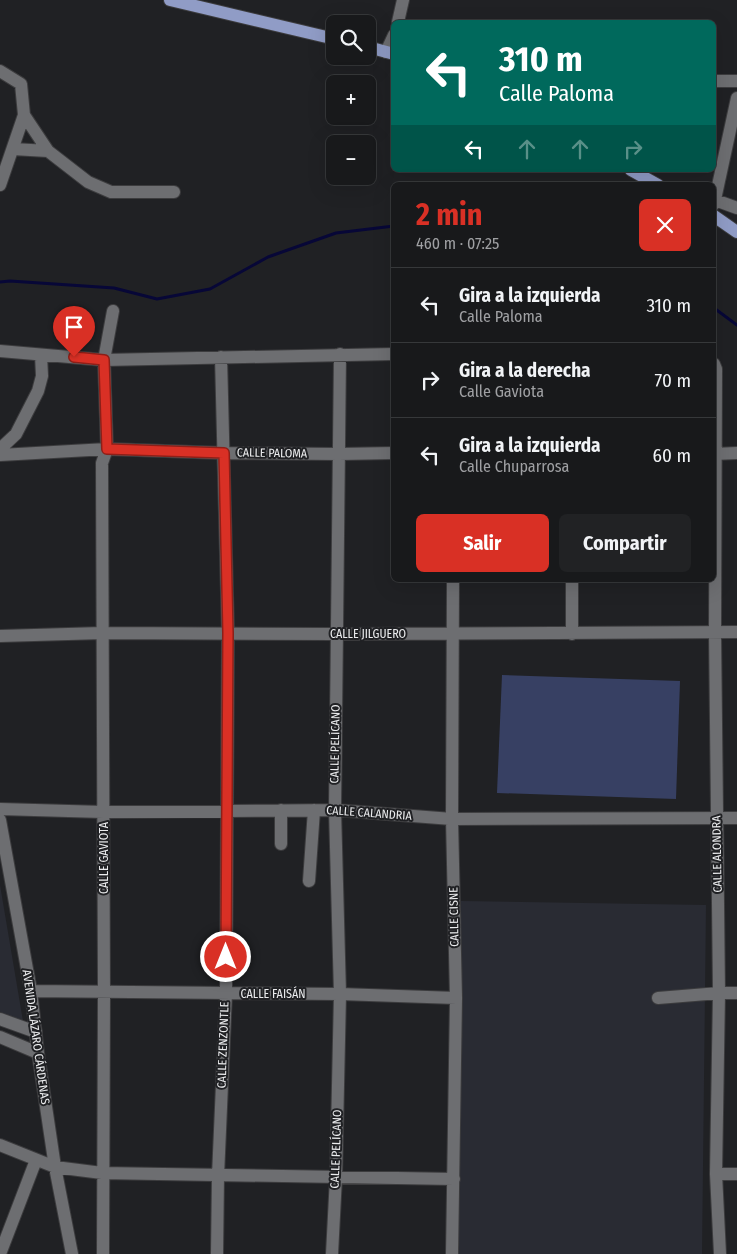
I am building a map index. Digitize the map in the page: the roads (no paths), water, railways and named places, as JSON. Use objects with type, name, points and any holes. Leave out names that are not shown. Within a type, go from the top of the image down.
[{"type":"main road","points":[[170,0],[326,38]]},
{"type":"main road","points":[[376,49],[390,53]]},
{"type":"main road","points":[[635,172],[653,182]]},
{"type":"main road","points":[[716,217],[737,232]]},
{"type":"street","points":[[398,20],[403,0]]},
{"type":"street","points":[[0,71],[21,84],[24,115],[0,185]]},
{"type":"street","points":[[716,81],[737,82]]},
{"type":"street","points":[[716,193],[737,98]]},
{"type":"street","points":[[24,115],[48,151],[88,182],[111,192],[174,192]]},
{"type":"street","points":[[13,149],[48,151]]},
{"type":"street","points":[[716,203],[737,208]]},
{"type":"street","name":"CALLE GAVIOTA","points":[[103,1254],[102,463],[107,449],[104,360],[112,311]]},
{"type":"street","points":[[0,351],[104,360],[391,354]]},
{"type":"street","name":"CALLE PELÍCANO","points":[[332,1254],[336,1177],[340,994],[334,810],[340,354]]},
{"type":"street","points":[[0,449],[16,434],[38,391],[42,376],[41,355]]},
{"type":"street","name":"CALLE ZENZONTLE","points":[[217,1254],[218,1176],[226,993],[228,633],[221,357]]},
{"type":"street","name":"CALLE PALOMA","points":[[0,455],[107,449],[224,453],[391,453]]},
{"type":"street","points":[[93,450],[102,463]]},
{"type":"street","points":[[716,454],[737,453]]},
{"type":"street","name":"CALLE CISNE","points":[[452,1254],[456,998],[452,819],[452,634],[454,582]]},
{"type":"street","points":[[572,582],[572,634]]},
{"type":"street","name":"CALLE ALONDRA","points":[[715,582],[719,993],[716,1174],[720,1254]]},
{"type":"street","name":"CALLE JILGUERO","points":[[0,636],[102,633],[572,634],[737,632]]},
{"type":"street","name":"CALLE CALANDRIA","points":[[0,809],[103,812],[334,810],[452,819],[737,818]]},
{"type":"street","points":[[281,810],[281,844]]},
{"type":"street","points":[[309,881],[314,810]]},
{"type":"street","name":"AVENIDA LÁZARO CÁRDENAS","points":[[0,820],[31,991],[55,1167],[72,1254]]},
{"type":"street","name":"CALLE FAISÁN","points":[[31,991],[340,994],[456,998]]},
{"type":"street","points":[[658,998],[737,993]]},
{"type":"street","points":[[0,1019],[36,1032]]},
{"type":"street","points":[[0,1036],[38,1053]]},
{"type":"street","points":[[0,1145],[55,1167],[102,1173],[454,1179]]},
{"type":"street","points":[[2,1253],[36,1160]]},
{"type":"street","points":[[716,1174],[737,1174]]},
{"type":"waterway","points":[[0,282],[10,281],[114,288],[157,299],[210,289],[268,257],[336,233],[391,226]]},
{"type":"waterway","points":[[716,309],[737,325]]}]
